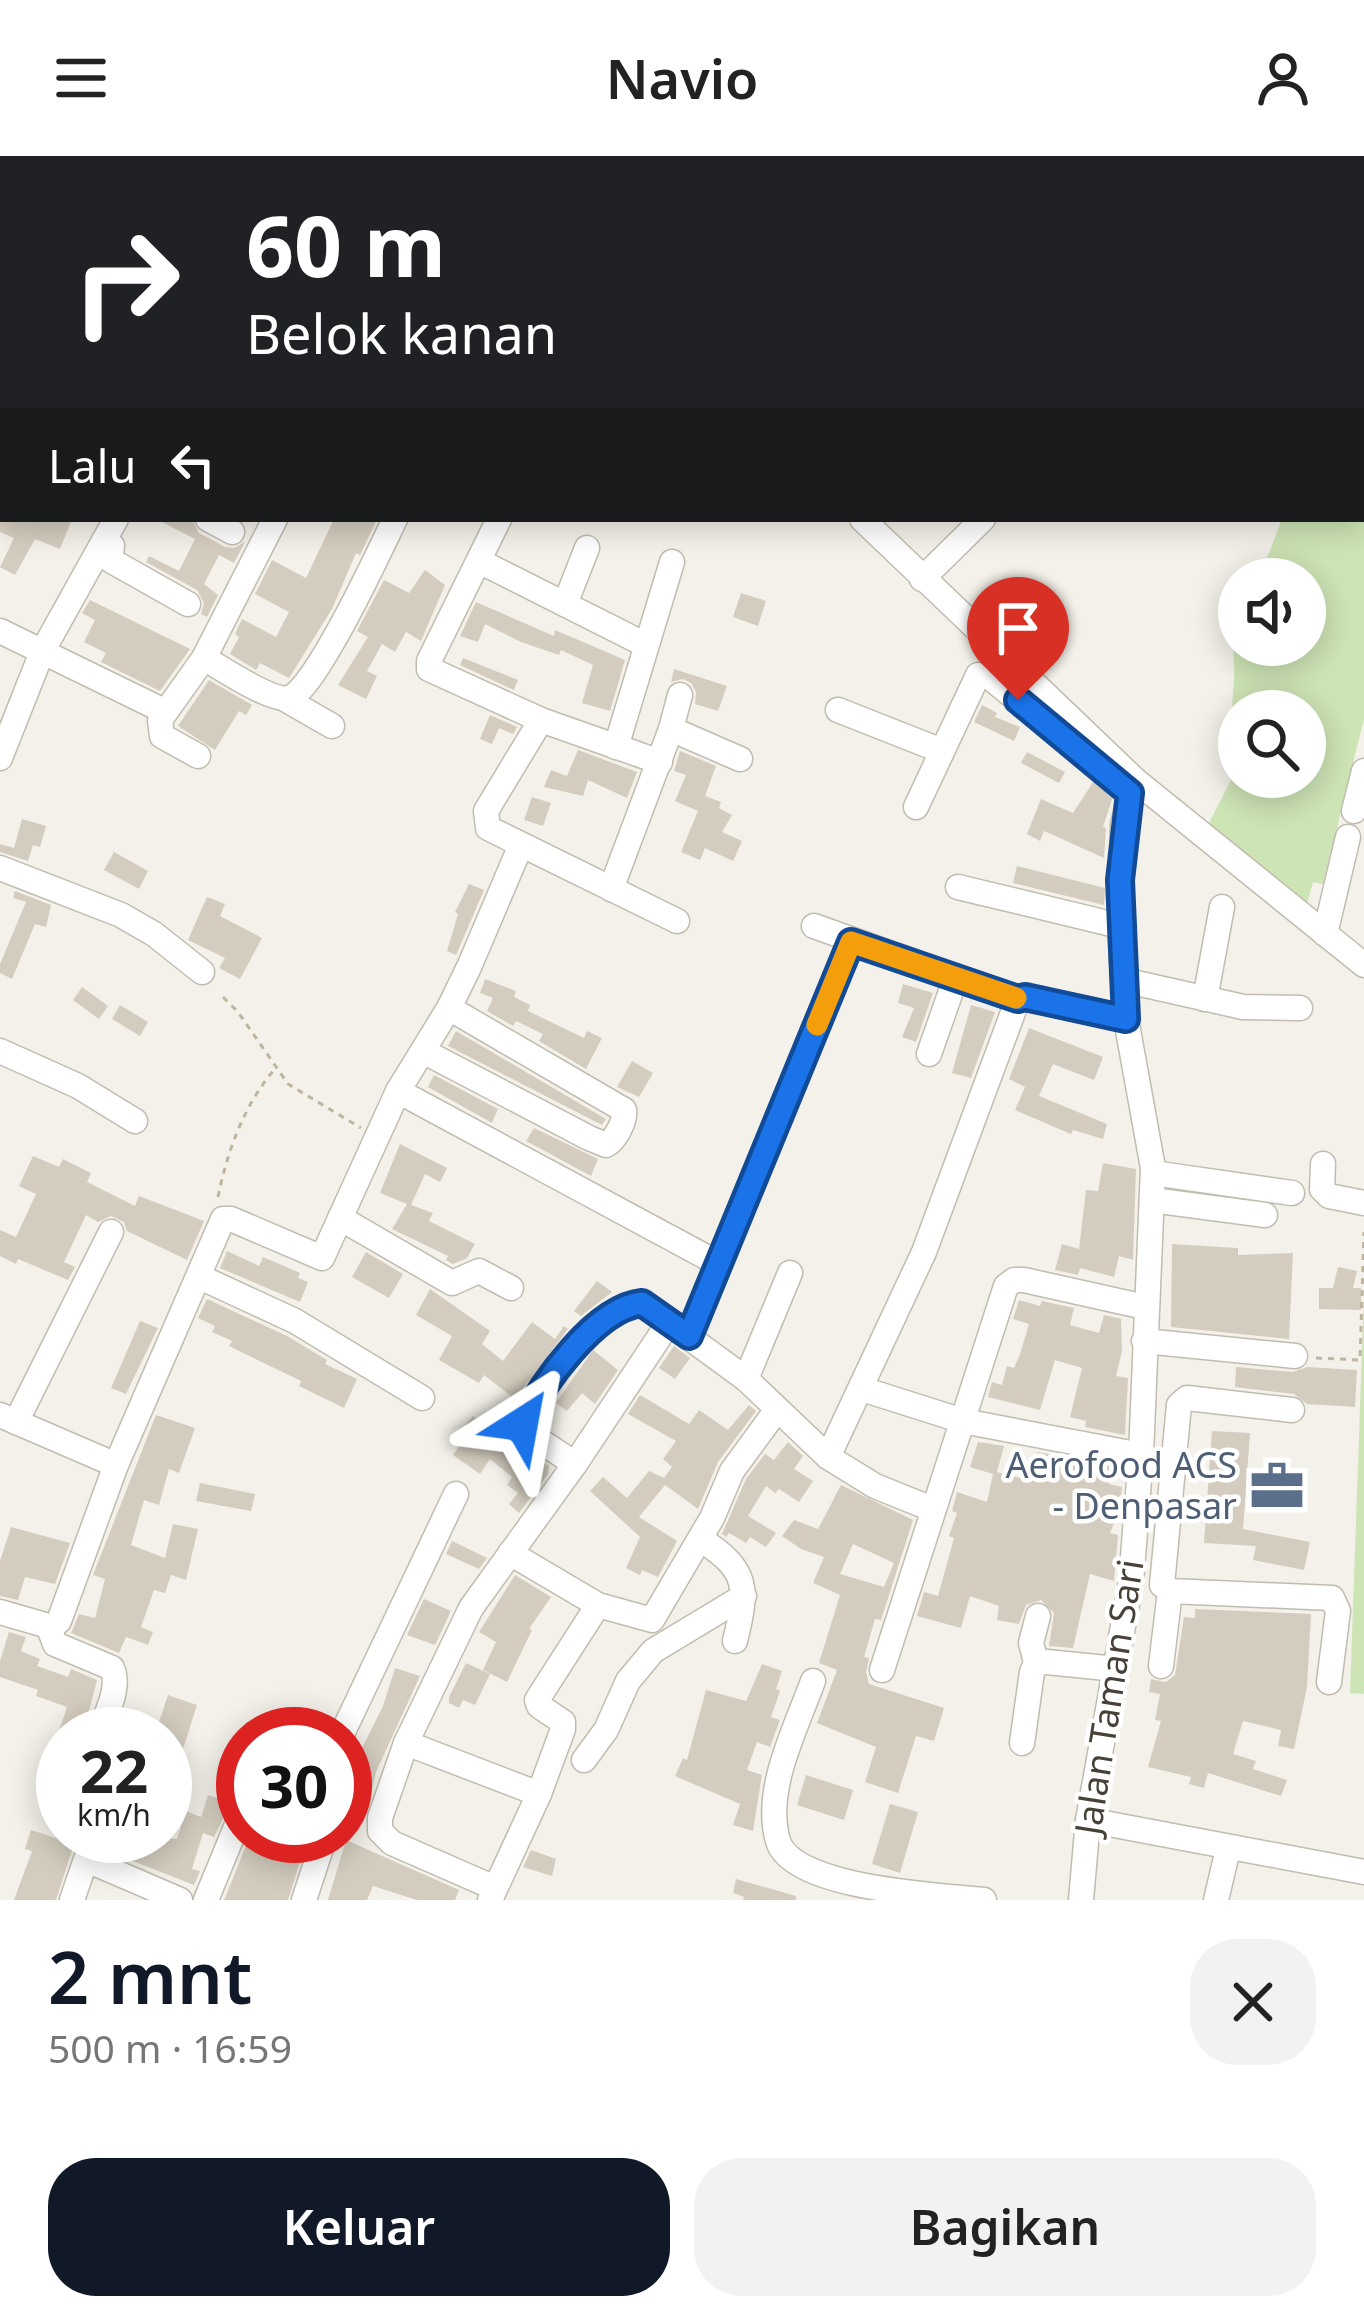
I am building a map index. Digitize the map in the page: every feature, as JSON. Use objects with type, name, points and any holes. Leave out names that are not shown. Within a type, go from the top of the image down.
[{"type":"street","points":[[214,522],[232,532]]},
{"type":"street","points":[[198,756],[160,733],[164,711],[204,658],[273,522]]},
{"type":"street","points":[[285,699],[297,694],[316,671],[393,522]]},
{"type":"street","points":[[499,522],[429,669],[541,720],[660,763]]},
{"type":"street","points":[[866,522],[1132,786]]},
{"type":"street","points":[[922,579],[980,522]]},
{"type":"street","points":[[110,530],[110,560],[188,604]]},
{"type":"street","points":[[0,758],[42,652],[110,530]]},
{"type":"street","points":[[565,604],[587,548]]},
{"type":"street","points":[[481,562],[644,644]]},
{"type":"street","points":[[616,747],[672,562]]},
{"type":"street","points":[[0,631],[164,711]]},
{"type":"street","points":[[204,658],[332,727]]},
{"type":"street","points":[[916,807],[978,675],[983,674],[1364,965]]},
{"type":"street","points":[[610,889],[660,763],[680,695]]},
{"type":"street","points":[[838,710],[942,751]]},
{"type":"street","points":[[541,720],[486,811],[488,829],[676,921]]},
{"type":"street","points":[[671,729],[740,759]]},
{"type":"street","points":[[1354,812],[1364,771]]},
{"type":"street","name":"Jalan Taman Sari","points":[[1081,1900],[1088,1820],[1132,1582],[1141,1455],[1153,1173],[1126,1019],[1120,926],[1124,824],[1132,786]]},
{"type":"street","points":[[1325,934],[1348,837]]},
{"type":"street","points":[[49,1628],[61,1617],[116,1465],[223,1220],[231,1219],[322,1258],[398,1091],[449,1008],[521,844]]},
{"type":"street","points":[[0,868],[121,915],[202,972]]},
{"type":"street","points":[[958,886],[1120,926]]},
{"type":"street","points":[[1205,999],[1222,907]]},
{"type":"street","points":[[814,926],[1018,999],[1126,1019]]},
{"type":"street","points":[[598,1605],[537,1700],[538,1706],[562,1722],[563,1729],[493,1894],[392,1843],[380,1831],[380,1818],[406,1743],[459,1630],[575,1464],[680,1329],[718,1264],[851,942]]},
{"type":"street","points":[[928,1054],[956,977]]},
{"type":"street","points":[[1123,980],[1243,1007],[1300,1008]]},
{"type":"street","points":[[828,1457],[924,1252],[1018,999]]},
{"type":"street","points":[[423,1052],[589,1138],[611,1143],[625,1118],[624,1110],[449,1008]]},
{"type":"street","points":[[0,1051],[63,1078],[135,1121]]},
{"type":"street","points":[[398,1091],[718,1264]]},
{"type":"street","points":[[1323,1164],[1322,1189],[1329,1196],[1364,1203]]},
{"type":"street","points":[[1153,1173],[1292,1193]]},
{"type":"street","points":[[1152,1200],[1265,1215]]},
{"type":"street","points":[[340,1218],[452,1283],[477,1271],[511,1288]]},
{"type":"street","points":[[111,1232],[8,1418],[116,1465]]},
{"type":"street","points":[[746,1379],[790,1273]]},
{"type":"street","points":[[200,1277],[295,1321],[422,1398]]},
{"type":"street","points":[[882,1670],[1003,1290],[1010,1282],[1024,1280],[1145,1307]]},
{"type":"street","points":[[575,1464],[524,1430],[525,1417],[580,1341],[606,1319],[642,1303],[746,1379],[828,1457],[875,1486],[932,1509]]},
{"type":"street","points":[[1144,1341],[1295,1356]]},
{"type":"street","points":[[862,1389],[963,1421],[1141,1455]]},
{"type":"street","points":[[1161,1666],[1179,1405],[1187,1398],[1292,1410]]},
{"type":"street","points":[[510,1553],[598,1605],[652,1620],[700,1539],[732,1471],[776,1411]]},
{"type":"street","points":[[356,1707],[456,1494]]},
{"type":"street","points":[[700,1539],[738,1569],[744,1596],[734,1641]]},
{"type":"street","points":[[1132,1582],[1332,1598],[1339,1611],[1329,1682]]},
{"type":"street","points":[[584,1760],[606,1730],[628,1681],[653,1651],[744,1596]]},
{"type":"street","points":[[0,1612],[49,1628]]},
{"type":"street","points":[[1022,1743],[1036,1662],[1030,1643],[1039,1616]]},
{"type":"street","points":[[49,1628],[55,1644],[116,1673],[108,1707]]},
{"type":"street","points":[[1036,1662],[1116,1670]]},
{"type":"street","points":[[813,1681],[781,1770],[775,1819],[779,1845],[790,1861],[852,1892],[984,1900]]},
{"type":"street","points":[[406,1743],[539,1794]]},
{"type":"street","points":[[1088,1820],[1364,1872]]},
{"type":"street","points":[[1216,1900],[1228,1850]]},
{"type":"street","points":[[72,1900],[85,1863]]},
{"type":"street","points":[[116,1863],[180,1900]]},
{"type":"street","points":[[206,1900],[221,1863]]},
{"type":"street","points":[[304,1900],[316,1863]]},
{"type":"path","points":[[223,998],[238,1012],[287,1084],[378,1137]]},
{"type":"path","points":[[223,1220],[216,1205],[231,1144],[260,1086],[275,1069]]},
{"type":"path","points":[[1295,1356],[1360,1360],[1364,1232]]},
{"type":"green space","points":[[1281,522],[1364,522],[1364,719],[1323,884],[1313,882],[1306,907],[1205,831],[1222,798],[1326,798],[1326,690],[1233,690],[1234,666],[1326,666],[1326,558],[1267,558]]},
{"type":"green space","points":[[1364,1293],[1364,1694],[1350,1693]]},
{"type":"building","points":[[0,522],[71,522],[60,549],[35,539],[15,575],[0,567],[14,538],[0,532]]},
{"type":"building","points":[[162,522],[194,522],[199,533],[225,547],[245,542],[234,563],[219,555],[204,584],[218,595],[207,617],[201,614],[204,603],[197,590],[146,562],[149,556],[179,571],[195,539]]},
{"type":"building","points":[[333,522],[376,522],[360,555],[356,553],[332,609],[289,678],[260,663],[256,670],[230,654],[242,619],[276,637],[289,612],[255,594],[272,560],[306,578]]},
{"type":"building","points":[[425,570],[445,585],[421,641],[406,632],[395,652],[382,644],[367,671],[377,676],[366,699],[338,685],[368,637],[357,631],[384,580],[409,593]]},
{"type":"building","points":[[741,593],[766,601],[758,626],[733,617]]},
{"type":"building","points":[[90,600],[190,649],[160,691],[101,662],[106,653],[84,642],[95,620],[82,613]]},
{"type":"building","points":[[476,602],[625,660],[610,711],[582,703],[593,665],[561,650],[559,655],[521,642],[485,624],[478,642],[460,636]]},
{"type":"building","points":[[463,658],[518,680],[514,690],[460,665]]},
{"type":"building","points":[[674,669],[727,686],[718,711],[695,704],[691,683],[671,682]]},
{"type":"building","points":[[209,680],[252,705],[246,715],[239,711],[215,750],[178,726]]},
{"type":"building","points":[[982,705],[997,713],[995,717],[1020,727],[1014,741],[974,722]]},
{"type":"building","points":[[490,715],[517,727],[513,734],[499,728],[492,744],[480,739]]},
{"type":"building","points":[[578,750],[637,772],[627,798],[588,780],[583,796],[544,787],[551,770],[567,776]]},
{"type":"building","points":[[680,751],[716,766],[705,796],[721,802],[719,808],[732,815],[722,832],[742,841],[733,861],[705,848],[700,860],[681,852],[698,811],[675,801],[686,775],[674,771]]},
{"type":"building","points":[[1027,752],[1065,772],[1059,783],[1021,763]]},
{"type":"building","points":[[1097,776],[1115,790],[1103,827],[1104,858],[1044,831],[1040,841],[1027,834],[1041,799],[1073,813]]},
{"type":"building","points":[[532,797],[551,803],[543,826],[524,820]]},
{"type":"building","points":[[22,819],[46,826],[40,847],[33,845],[28,861],[0,852],[0,844],[14,848]]},
{"type":"building","points":[[114,852],[148,871],[139,889],[104,870]]},
{"type":"building","points":[[1017,866],[1105,888],[1104,905],[1013,883]]},
{"type":"building","points":[[469,884],[484,890],[456,955],[447,951],[455,912]]},
{"type":"building","points":[[15,891],[51,905],[46,927],[35,924],[12,979],[0,973],[0,964],[26,902],[13,898]]},
{"type":"building","points":[[207,897],[225,904],[220,916],[262,938],[240,979],[219,968],[225,958],[188,940]]},
{"type":"building","points":[[485,979],[516,991],[514,997],[530,1005],[528,1011],[584,1038],[587,1031],[602,1038],[586,1069],[539,1041],[543,1034],[516,1021],[513,1026],[487,1011],[493,998],[480,993]]},
{"type":"building","points":[[903,984],[933,993],[916,1042],[902,1037],[914,1008],[898,1003]]},
{"type":"building","points":[[82,987],[108,1006],[99,1019],[73,1000]]},
{"type":"building","points":[[120,1005],[148,1022],[140,1036],[112,1019]]},
{"type":"building","points":[[971,1005],[995,1012],[971,1078],[952,1073]]},
{"type":"building","points":[[1029,1028],[1103,1057],[1094,1080],[1053,1064],[1039,1096],[1107,1124],[1103,1139],[1073,1130],[1071,1134],[1015,1110],[1025,1087],[1009,1079]]},
{"type":"building","points":[[456,1031],[606,1119],[602,1125],[448,1046]]},
{"type":"building","points":[[632,1061],[653,1073],[639,1097],[617,1087]]},
{"type":"building","points":[[434,1075],[498,1109],[492,1123],[428,1087]]},
{"type":"building","points":[[534,1128],[598,1159],[591,1176],[526,1141]]},
{"type":"building","points":[[400,1144],[447,1168],[440,1182],[425,1174],[411,1205],[433,1213],[429,1221],[475,1244],[467,1258],[453,1264],[446,1260],[448,1256],[392,1229],[407,1204],[380,1193]]},
{"type":"building","points":[[33,1156],[59,1167],[63,1159],[91,1173],[87,1182],[135,1206],[139,1196],[204,1221],[187,1260],[127,1231],[124,1222],[111,1216],[98,1222],[86,1215],[64,1262],[75,1267],[68,1280],[0,1256],[0,1230],[16,1237],[36,1194],[19,1186]]},
{"type":"building","points":[[1103,1163],[1136,1169],[1133,1260],[1119,1256],[1114,1277],[1080,1268],[1078,1275],[1055,1270],[1062,1244],[1079,1249],[1086,1190],[1098,1191]]},
{"type":"building","points":[[1172,1244],[1238,1248],[1238,1255],[1293,1253],[1289,1339],[1171,1327]]},
{"type":"building","points":[[227,1251],[259,1266],[263,1257],[300,1273],[298,1278],[308,1282],[300,1302],[220,1268]]},
{"type":"building","points":[[366,1252],[403,1274],[389,1298],[352,1277]]},
{"type":"building","points":[[1338,1267],[1357,1271],[1353,1288],[1361,1288],[1361,1310],[1319,1309],[1319,1288],[1333,1288]]},
{"type":"building","points":[[597,1281],[612,1292],[581,1316],[574,1311]]},
{"type":"building","points":[[430,1289],[490,1331],[482,1344],[503,1361],[532,1322],[555,1339],[564,1326],[568,1329],[515,1399],[484,1375],[479,1383],[439,1360],[452,1336],[416,1315]]},
{"type":"building","points":[[207,1299],[287,1336],[327,1360],[325,1364],[357,1379],[344,1408],[229,1346],[232,1341],[212,1332],[215,1326],[198,1318]]},
{"type":"building","points":[[1019,1300],[1074,1308],[1070,1325],[1099,1333],[1104,1315],[1121,1319],[1122,1351],[1116,1376],[1128,1378],[1125,1435],[1085,1427],[1086,1421],[1070,1417],[1082,1368],[1055,1360],[1040,1410],[988,1397],[992,1382],[1002,1385],[1007,1366],[1014,1368],[1020,1354],[1029,1324],[1013,1319]]},
{"type":"building","points":[[140,1321],[158,1328],[126,1394],[111,1388]]},
{"type":"building","points":[[674,1346],[690,1358],[675,1379],[659,1368]]},
{"type":"building","points":[[593,1350],[618,1370],[595,1404],[582,1393],[567,1411],[556,1403]]},
{"type":"building","points":[[1236,1367],[1357,1370],[1355,1407],[1307,1404],[1294,1394],[1235,1387]]},
{"type":"building","points":[[640,1395],[689,1424],[699,1410],[728,1430],[749,1405],[756,1411],[718,1462],[698,1509],[665,1485],[639,1517],[677,1541],[658,1577],[626,1568],[640,1537],[590,1491],[603,1477],[627,1498],[649,1471],[664,1478],[672,1467],[663,1459],[676,1441],[628,1414]]},
{"type":"building","points":[[156,1415],[195,1428],[179,1473],[169,1469],[159,1505],[144,1500],[131,1545],[165,1558],[173,1524],[198,1529],[186,1580],[171,1575],[165,1593],[154,1590],[141,1627],[153,1632],[148,1645],[126,1637],[119,1653],[71,1633],[79,1614],[95,1618],[105,1579],[93,1575]]},
{"type":"building","points":[[473,1416],[511,1450],[515,1444],[549,1466],[519,1513],[509,1504],[518,1493],[507,1485],[512,1477],[490,1459],[480,1474],[453,1455],[466,1436],[460,1431]]},
{"type":"building","points":[[1212,1431],[1250,1433],[1243,1529],[1310,1542],[1304,1570],[1253,1560],[1256,1546],[1204,1543]]},
{"type":"building","points":[[788,1442],[803,1456],[794,1469],[813,1481],[799,1502],[766,1486],[748,1516],[776,1533],[766,1547],[750,1537],[746,1543],[729,1533],[726,1537],[722,1534],[746,1479],[765,1454],[774,1460]]},
{"type":"building","points":[[978,1442],[1004,1446],[997,1472],[1028,1480],[1037,1452],[1113,1466],[1109,1484],[1122,1487],[1110,1533],[1118,1535],[1114,1581],[1090,1574],[1073,1648],[1049,1646],[1054,1613],[1041,1600],[1026,1605],[1019,1624],[997,1620],[999,1606],[970,1596],[961,1628],[917,1616],[924,1592],[938,1596],[954,1538],[949,1536],[957,1513],[952,1511],[957,1492],[987,1502],[993,1474],[970,1467]]},
{"type":"building","points":[[200,1483],[255,1494],[251,1511],[196,1501]]},
{"type":"building","points":[[841,1485],[913,1520],[864,1657],[869,1658],[869,1684],[944,1708],[934,1741],[916,1736],[898,1793],[865,1782],[876,1747],[817,1723],[837,1670],[819,1663],[840,1595],[813,1583],[824,1557],[782,1536],[794,1520],[818,1529]],"holes":[[[853,1544],[894,1563],[884,1587],[840,1574]]]},
{"type":"building","points":[[11,1527],[70,1543],[55,1584],[25,1577],[18,1600],[0,1596],[0,1561]]},
{"type":"building","points":[[452,1541],[487,1558],[479,1569],[446,1554]]},
{"type":"building","points":[[515,1575],[551,1597],[529,1629],[507,1682],[483,1670],[496,1642],[479,1632]]},
{"type":"building","points":[[424,1599],[451,1611],[435,1645],[407,1635]]},
{"type":"building","points":[[1195,1609],[1311,1614],[1307,1687],[1294,1749],[1278,1746],[1281,1730],[1243,1721],[1233,1754],[1256,1761],[1253,1769],[1287,1780],[1281,1796],[1208,1773],[1204,1788],[1189,1784],[1191,1777],[1148,1767],[1161,1721],[1155,1720],[1160,1694],[1149,1692],[1151,1679],[1166,1682],[1175,1675],[1184,1617],[1195,1618]]},
{"type":"building","points":[[9,1632],[26,1637],[21,1651],[40,1659],[37,1666],[68,1677],[71,1669],[97,1680],[90,1707],[67,1707],[36,1696],[38,1690],[0,1677]]},
{"type":"building","points":[[466,1663],[490,1674],[475,1705],[463,1700],[459,1708],[449,1703],[449,1697]]},
{"type":"building","points":[[762,1664],[782,1671],[771,1717],[780,1720],[770,1747],[757,1742],[747,1770],[762,1775],[753,1831],[733,1825],[740,1804],[675,1776],[683,1758],[687,1760],[706,1690],[746,1701]]},
{"type":"building","points":[[395,1668],[420,1676],[372,1790],[372,1728]]},
{"type":"building","points":[[168,1695],[197,1705],[192,1721],[192,1707],[164,1707]]},
{"type":"building","points":[[806,1775],[853,1790],[844,1820],[797,1805]]},
{"type":"building","points":[[208,1795],[216,1798],[216,1833],[214,1837],[203,1833],[192,1869],[200,1871],[194,1885],[138,1863],[192,1863],[192,1813],[201,1817]]},
{"type":"building","points":[[890,1804],[918,1812],[900,1873],[872,1864]]},
{"type":"building","points":[[31,1830],[36,1832],[36,1863],[68,1863],[56,1900],[14,1900],[32,1851],[25,1849]]},
{"type":"building","points":[[531,1850],[556,1859],[552,1876],[523,1867]]},
{"type":"building","points":[[372,1852],[459,1890],[455,1900],[417,1900],[373,1886],[367,1900],[328,1900],[339,1863],[372,1863]]},
{"type":"building","points":[[239,1863],[300,1863],[288,1900],[224,1900]]},
{"type":"building","points":[[736,1879],[796,1896],[796,1900],[743,1900],[733,1893]]},
{"type":"slow traffic","points":[[817,1025],[851,942],[1016,998]]},
{"type":"place","name":"Aerofood ACS - Denpasar","points":[[1277,1486]]},
{"type":"route","points":[[522,1424],[580,1341],[633,1304],[642,1303],[689,1336],[851,942],[1018,999],[1126,1019],[1120,880],[1130,793],[1018,700]]}]
